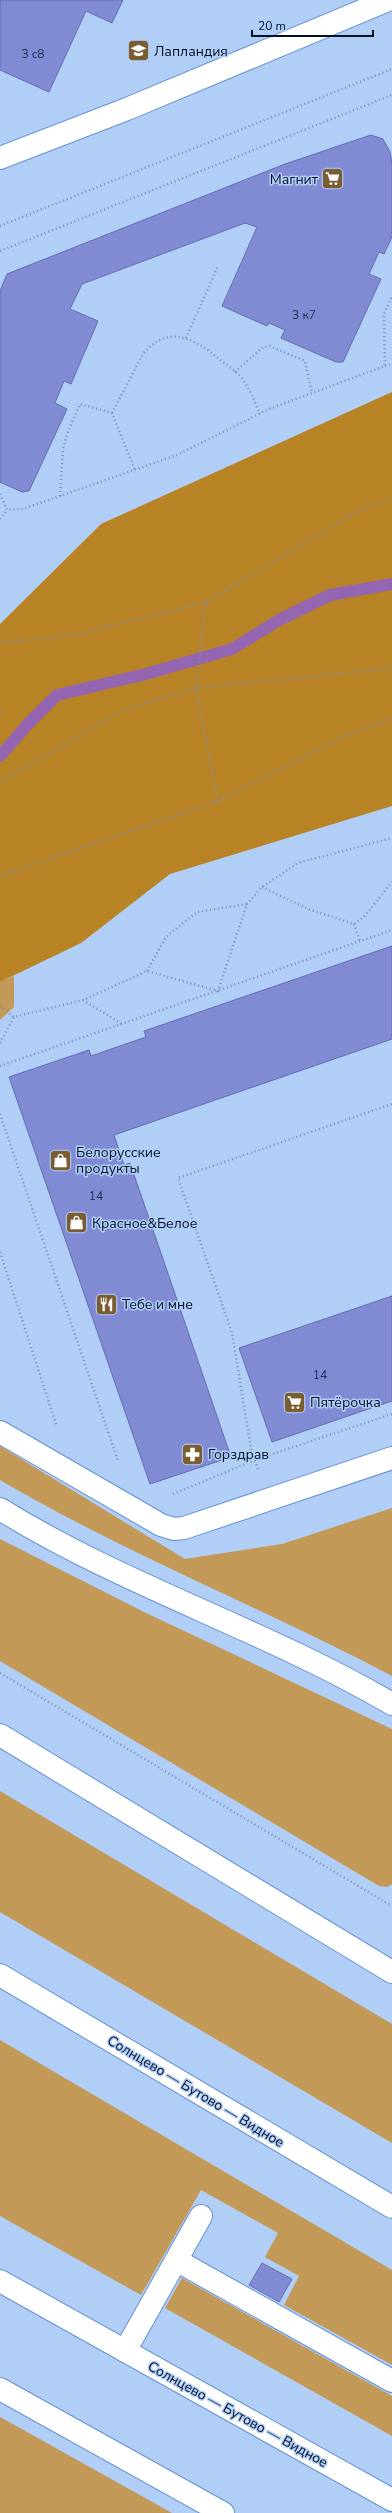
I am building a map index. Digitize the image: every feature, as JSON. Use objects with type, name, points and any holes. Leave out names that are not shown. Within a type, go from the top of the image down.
[{"type":"main road","points":[[0,158],[128,109],[388,0]]},
{"type":"main road","points":[[0,1432],[72,1475],[161,1525],[174,1529],[184,1528],[392,1458]]},
{"type":"main road","points":[[0,1509],[39,1533],[277,1645],[392,1704]]},
{"type":"main road","points":[[0,1735],[392,1972]]},
{"type":"main road","name":"Солнцево — Бутово — Видное","points":[[0,1975],[392,2207]]},
{"type":"main road","points":[[125,2351],[201,2216]]},
{"type":"main road","points":[[176,2260],[392,2381]]},
{"type":"main road","name":"Солнцево — Бутово — Видное","points":[[0,2281],[392,2500]]},
{"type":"main road","points":[[0,2389],[223,2513]]},
{"type":"path","points":[[0,226],[392,69]]},
{"type":"path","points":[[0,251],[392,95]]},
{"type":"path","points":[[186,338],[218,266]]},
{"type":"path","points":[[385,366],[384,314],[392,296]]},
{"type":"path","points":[[134,470],[112,413],[143,354],[150,345],[173,337],[186,338],[199,343],[235,372],[247,386],[260,414]]},
{"type":"path","points":[[235,372],[263,347],[270,346],[305,361],[312,393]]},
{"type":"path","points":[[0,519],[7,510],[23,509],[177,455],[260,414],[312,393],[392,364]]},
{"type":"path","points":[[60,496],[63,449],[80,404],[112,413]]},
{"type":"path","points":[[0,494],[7,510]]},
{"type":"path","points":[[0,643],[78,634],[206,602],[364,508],[392,499]]},
{"type":"path","points":[[206,602],[196,688],[218,801]]},
{"type":"path","points":[[0,782],[123,710],[196,688],[391,668]]},
{"type":"path","points":[[0,876],[218,801],[347,735],[392,718]]},
{"type":"path","points":[[218,991],[247,904],[262,888],[298,863],[392,838]]},
{"type":"path","points":[[354,924],[364,917],[392,882]]},
{"type":"path","points":[[262,888],[308,909],[354,924]]},
{"type":"path","points":[[0,1043],[14,1017],[83,1000],[147,971],[166,937],[197,912],[247,904]]},
{"type":"path","points":[[354,924],[360,941]]},
{"type":"path","points":[[0,1066],[392,930]]},
{"type":"path","points":[[147,971],[218,991]]},
{"type":"path","points":[[83,1000],[122,1024]]},
{"type":"path","points":[[0,1006],[14,1017]]},
{"type":"path","points":[[251,1449],[232,1333],[178,1178],[392,1104]]},
{"type":"path","points":[[0,1114],[135,1510],[255,1460],[392,1414]]},
{"type":"path","points":[[0,1252],[72,1475]]},
{"type":"path","points":[[0,1673],[392,1906]]},
{"type":"shaded area","points":[[392,392],[392,806],[170,874],[81,943],[0,982],[0,624],[101,524]]},
{"type":"shaded area","points":[[14,976],[14,1007],[0,1020],[0,982]]},
{"type":"shaded area","points":[[0,1446],[185,1559],[282,1544],[392,1508],[392,1676],[294,1627],[145,1557],[48,1507],[0,1480]]},
{"type":"shaded area","points":[[0,1539],[144,1612],[392,1729],[392,1884],[387,1887],[379,1886],[0,1661]]},
{"type":"shaded area","points":[[0,1791],[392,2024],[392,2143],[0,1912]]},
{"type":"shaded area","points":[[0,2040],[392,2270],[392,2365],[284,2305],[299,2276],[265,2257],[278,2233],[201,2190],[141,2295],[0,2216]]},
{"type":"shaded area","points":[[182,2278],[392,2396],[392,2436],[165,2308]]},
{"type":"shaded area","points":[[0,2417],[20,2428],[172,2513],[0,2513]]},
{"type":"building","points":[[0,0],[123,0],[112,23],[86,11],[49,92],[0,70]]},
{"type":"building","points":[[371,135],[383,139],[390,152],[392,164],[392,237],[384,254],[379,252],[369,274],[381,279],[343,362],[336,362],[281,338],[285,330],[269,323],[267,326],[222,306],[257,227],[245,223],[82,284],[70,309],[98,321],[71,384],[64,381],[55,403],[67,409],[29,491],[22,492],[0,482],[0,291],[7,274],[285,164]]},
{"type":"building","points":[[392,946],[392,1039],[114,1135],[124,1165],[130,1163],[231,1457],[150,1484],[9,1077],[89,1050],[91,1056],[146,1037],[144,1031]]},
{"type":"building","points":[[392,1296],[392,1401],[272,1442],[239,1348]]},
{"type":"building","points":[[262,2263],[292,2279],[279,2302],[249,2285]]},
{"type":"waterway","points":[[0,756],[28,724],[57,695],[146,674],[232,649],[279,620],[330,595],[392,584]]},
{"type":"place","name":"Лапландия","points":[[139,51]]},
{"type":"place","name":"Магнит","points":[[333,179]]},
{"type":"place","name":"Белорусские продукты","points":[[60,1160]]},
{"type":"place","name":"Красное&Белое","points":[[76,1223]]},
{"type":"place","name":"Тебе и мне","points":[[106,1304]]},
{"type":"place","name":"Пятёрочка","points":[[294,1402]]},
{"type":"place","name":"Горздрав","points":[[192,1454]]}]
